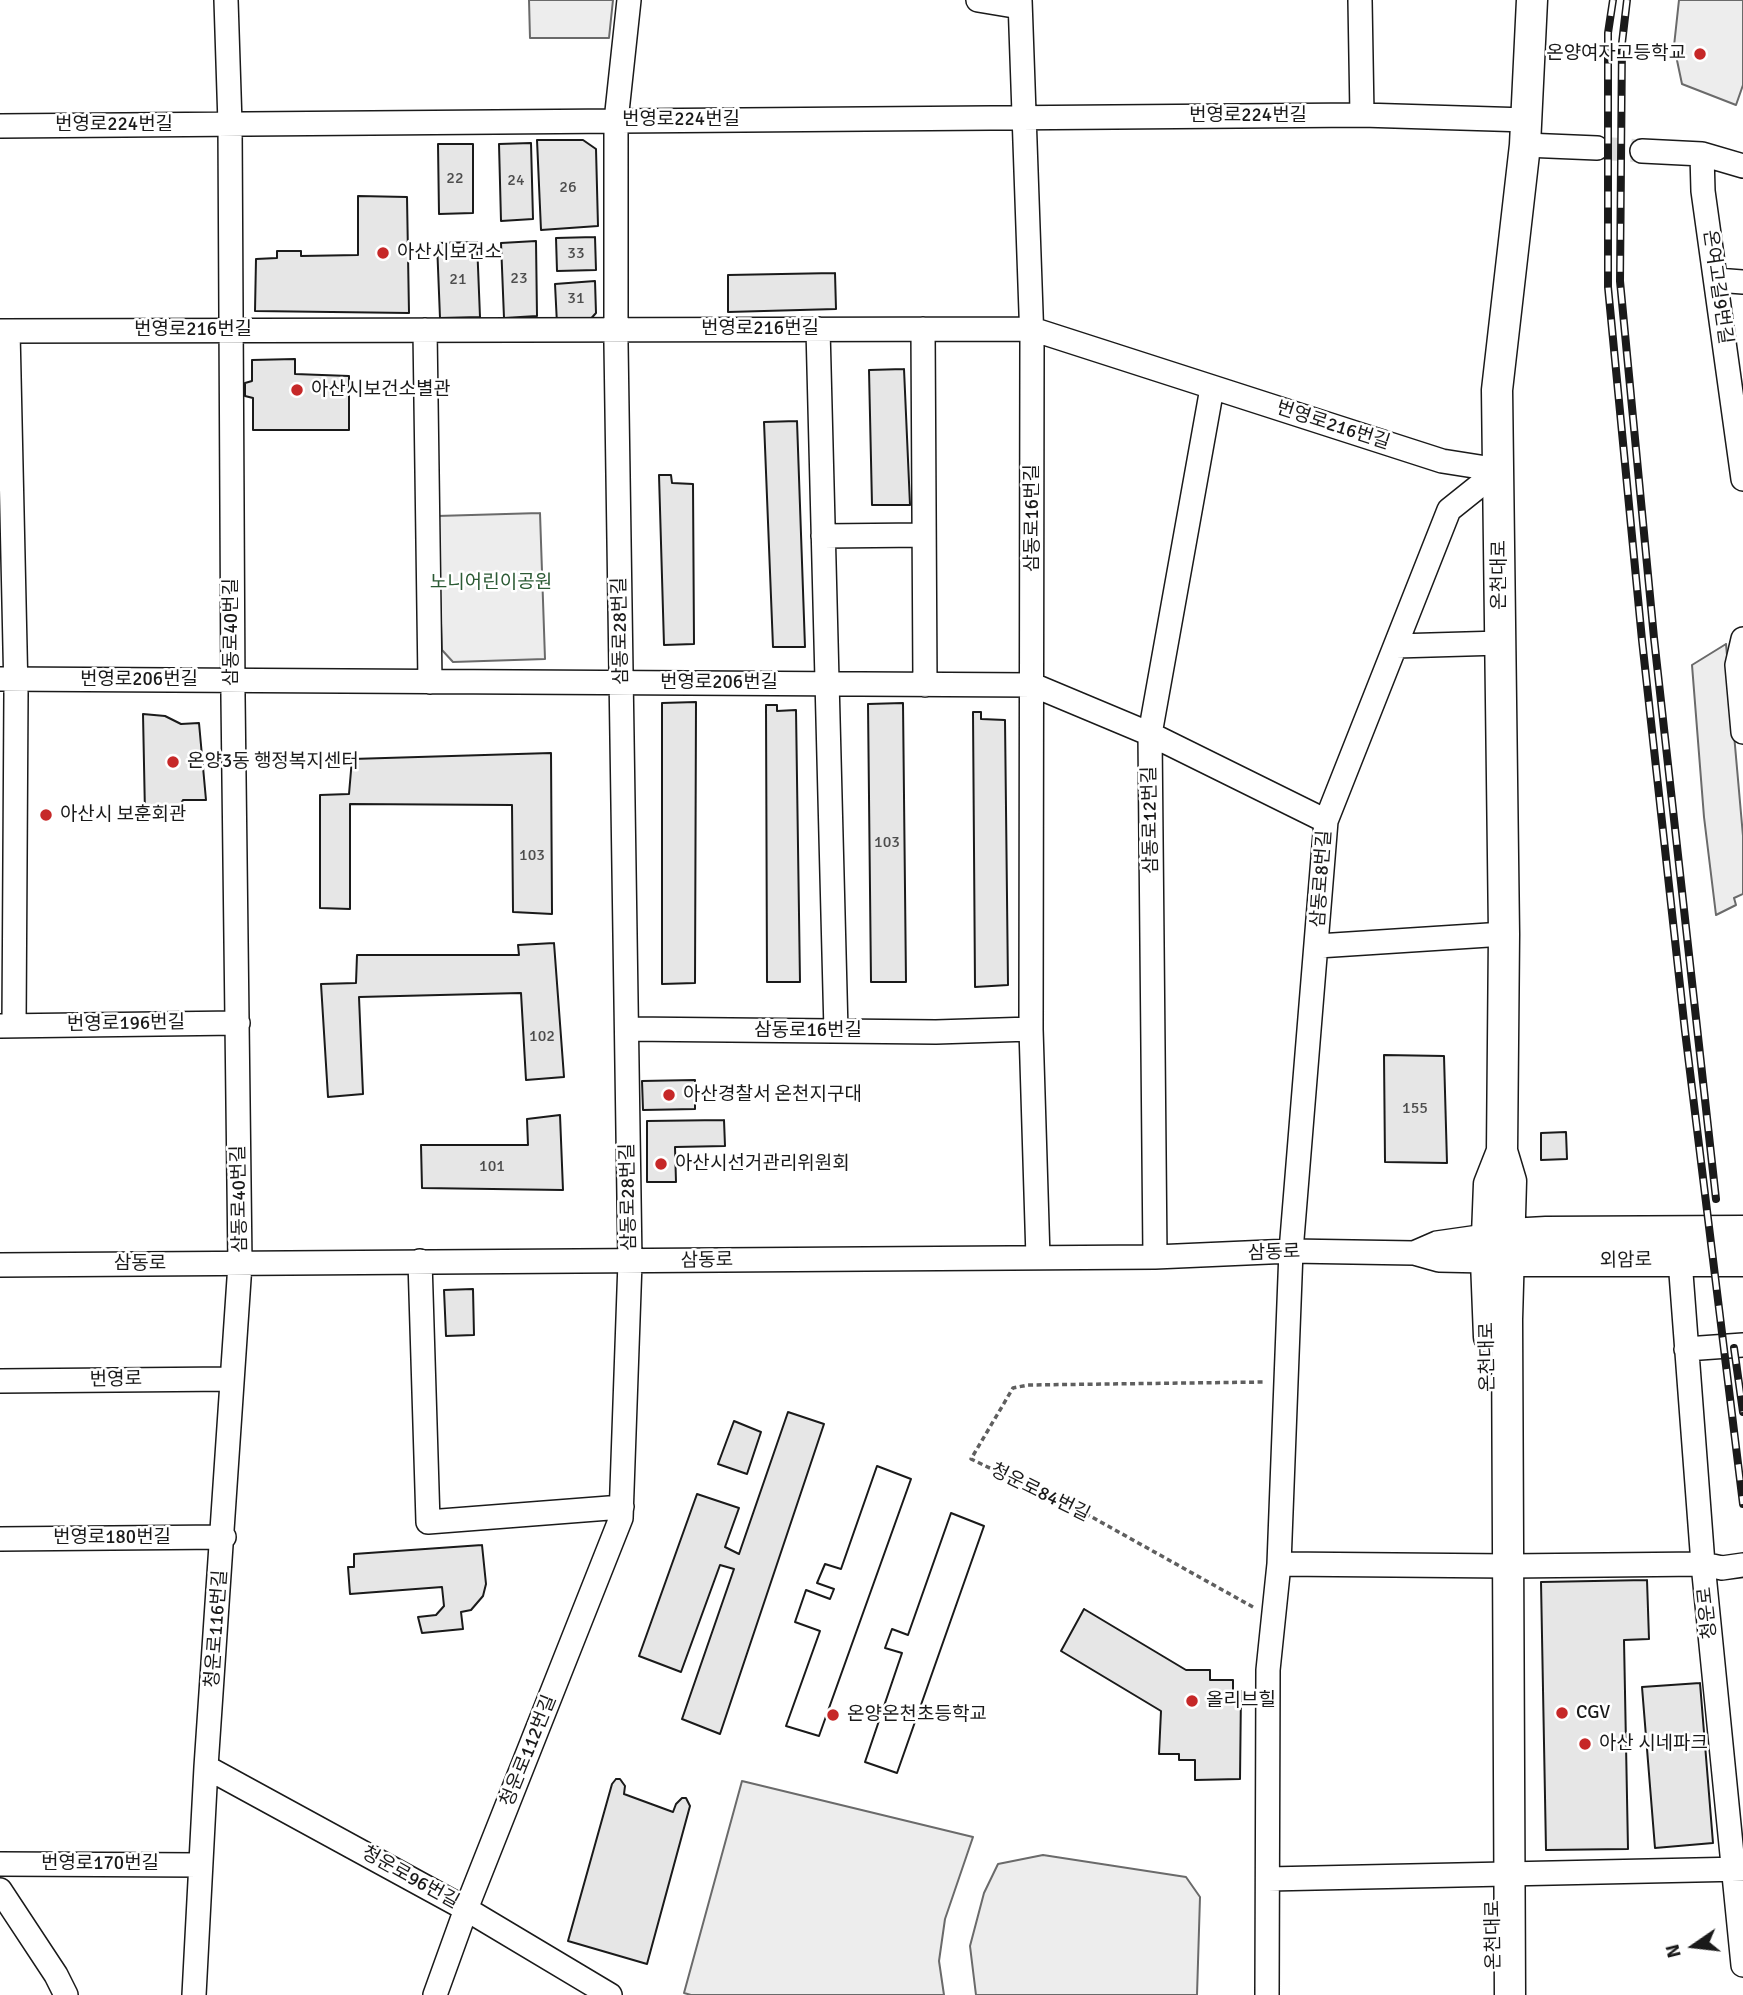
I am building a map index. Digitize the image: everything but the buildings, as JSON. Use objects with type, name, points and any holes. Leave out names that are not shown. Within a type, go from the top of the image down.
[{"type":"main road","name":"온천대로","points":[[1510,1995],[1502,1874],[1497,1248],[1489,1184],[1502,1151],[1504,934],[1497,390],[1526,132],[1532,0]]},
{"type":"main road","name":"외암로","points":[[1497,1248],[1743,1231]]},
{"type":"main road","name":"외암로","points":[[1497,1248],[1679,1260],[1743,1261]]},
{"type":"main road","name":"온천대로","points":[[1494,1995],[1502,1874]]},
{"type":"street","name":"삼동로40번길","points":[[226,0],[230,124],[240,1264]]},
{"type":"street","name":"삼동로28번길","points":[[629,0],[616,121],[616,329],[630,1262]]},
{"type":"street","name":"삼동로16번길","points":[[978,0],[1020,4],[1026,118],[1032,329],[1031,1029],[1038,1258]]},
{"type":"street","points":[[1360,0],[1362,115]]},
{"type":"street","name":"번영로224번길","points":[[0,126],[1362,115],[1526,132]]},
{"type":"street","points":[[1526,132],[1597,148]]},
{"type":"street","points":[[1642,151],[1702,154],[1743,166]]},
{"type":"street","name":"온여고길9번길","points":[[1702,154],[1703,191],[1742,466]]},
{"type":"street","points":[[1716,280],[1743,282]]},
{"type":"street","points":[[818,329],[836,1031]]},
{"type":"street","points":[[923,329],[925,685]]},
{"type":"street","name":"번영로216번길","points":[[4,331],[1032,329],[1442,461],[1499,470]]},
{"type":"street","points":[[425,330],[430,682]]},
{"type":"street","points":[[4,331],[8,679]]},
{"type":"street","name":"삼동로12번길","points":[[1155,1257],[1150,734],[1212,388]]},
{"type":"street","name":"삼동로8번길","points":[[1291,1251],[1318,947],[1326,821],[1449,510],[1499,470]]},
{"type":"street","points":[[824,536],[924,535]]},
{"type":"street","points":[[1743,639],[1737,665],[1743,732]]},
{"type":"street","points":[[1396,646],[1501,643]]},
{"type":"street","name":"번영로206번길","points":[[8,679],[1033,685],[1150,734],[1326,821]]},
{"type":"street","name":"번영로196번길","points":[[8,679],[7,1026],[238,1023]]},
{"type":"street","points":[[1318,947],[1504,934]]},
{"type":"street","name":"삼동로16번길","points":[[627,1029],[1031,1029]]},
{"type":"street","name":"삼동로","points":[[0,1265],[1155,1257],[1291,1251],[1414,1253],[1439,1260],[1497,1248]]},
{"type":"street","points":[[1267,1995],[1268,1670],[1279,1564],[1291,1251]]},
{"type":"street","name":"청운로","points":[[1679,1260],[1703,1564],[1738,1869],[1743,1965]]},
{"type":"street","points":[[419,1261],[428,1522],[622,1507]]},
{"type":"street","name":"청운로112번길","points":[[435,1995],[466,1909],[621,1518],[630,1262]]},
{"type":"street","name":"청운로116번길","points":[[194,1995],[206,1766],[224,1537],[240,1264]]},
{"type":"street","points":[[1686,1349],[1743,1345]]},
{"type":"street","name":"번영로","points":[[0,1381],[232,1379]]},
{"type":"street","name":"번영로180번길","points":[[0,1539],[224,1537]]},
{"type":"street","points":[[1279,1564],[1743,1565]]},
{"type":"street","name":"청운로96번길","points":[[206,1766],[466,1909],[610,1995]]},
{"type":"street","name":"번영로170번길","points":[[0,1864],[200,1865]]},
{"type":"street","name":"온천대로","points":[[1268,1879],[1738,1869]]},
{"type":"street","points":[[0,1890],[56,1975],[66,1995]]},
{"type":"path","name":"청운로84번길","points":[[1272,1617],[1090,1516],[971,1460],[1013,1388],[1028,1385],[1285,1382]]},
{"type":"shaded area","points":[[529,0],[613,0],[609,38],[530,38]]},
{"type":"shaded area","points":[[1679,0],[1743,0],[1743,85],[1736,105],[1682,84],[1674,46]]},
{"type":"shaded area","name":"노니어린이공원","points":[[540,513],[545,659],[453,662],[442,650],[437,516]]},
{"type":"shaded area","points":[[1726,644],[1743,836],[1743,894],[1734,898],[1736,905],[1716,915],[1704,817],[1692,665]]},
{"type":"shaded area","points":[[742,1781],[973,1837],[945,1919],[939,1961],[944,1995],[684,1993]]},
{"type":"shaded area","points":[[1043,1855],[1186,1877],[1200,1897],[1197,1995],[976,1995],[970,1946],[984,1893],[998,1864]]},
{"type":"tunnel","points":[[1597,148],[1642,151]]},
{"type":"railway","points":[[1613,0],[1608,33],[1608,287],[1642,640],[1685,1031],[1743,1504]]},
{"type":"railway","points":[[1627,0],[1622,43],[1620,281],[1654,638],[1716,1199]]},
{"type":"railway","points":[[1734,1348],[1743,1412]]},
{"type":"place","name":"온양여자고등학교","points":[[1700,54]]},
{"type":"place","name":"아산시보건소","points":[[383,253]]},
{"type":"place","name":"아산시보건소별관","points":[[297,390]]},
{"type":"place","name":"온양3동 행정복지센터","points":[[173,762]]},
{"type":"place","name":"아산시 보훈회관","points":[[46,815]]},
{"type":"place","name":"아산경찰서 온천지구대","points":[[669,1095]]},
{"type":"place","name":"아산시선거관리위원회","points":[[661,1164]]},
{"type":"place","name":"올리브힐","points":[[1192,1701]]},
{"type":"place","name":"CGV","points":[[1562,1713]]},
{"type":"place","name":"온양온천초등학교","points":[[833,1715]]},
{"type":"place","name":"아산 시네파크","points":[[1585,1744]]}]
